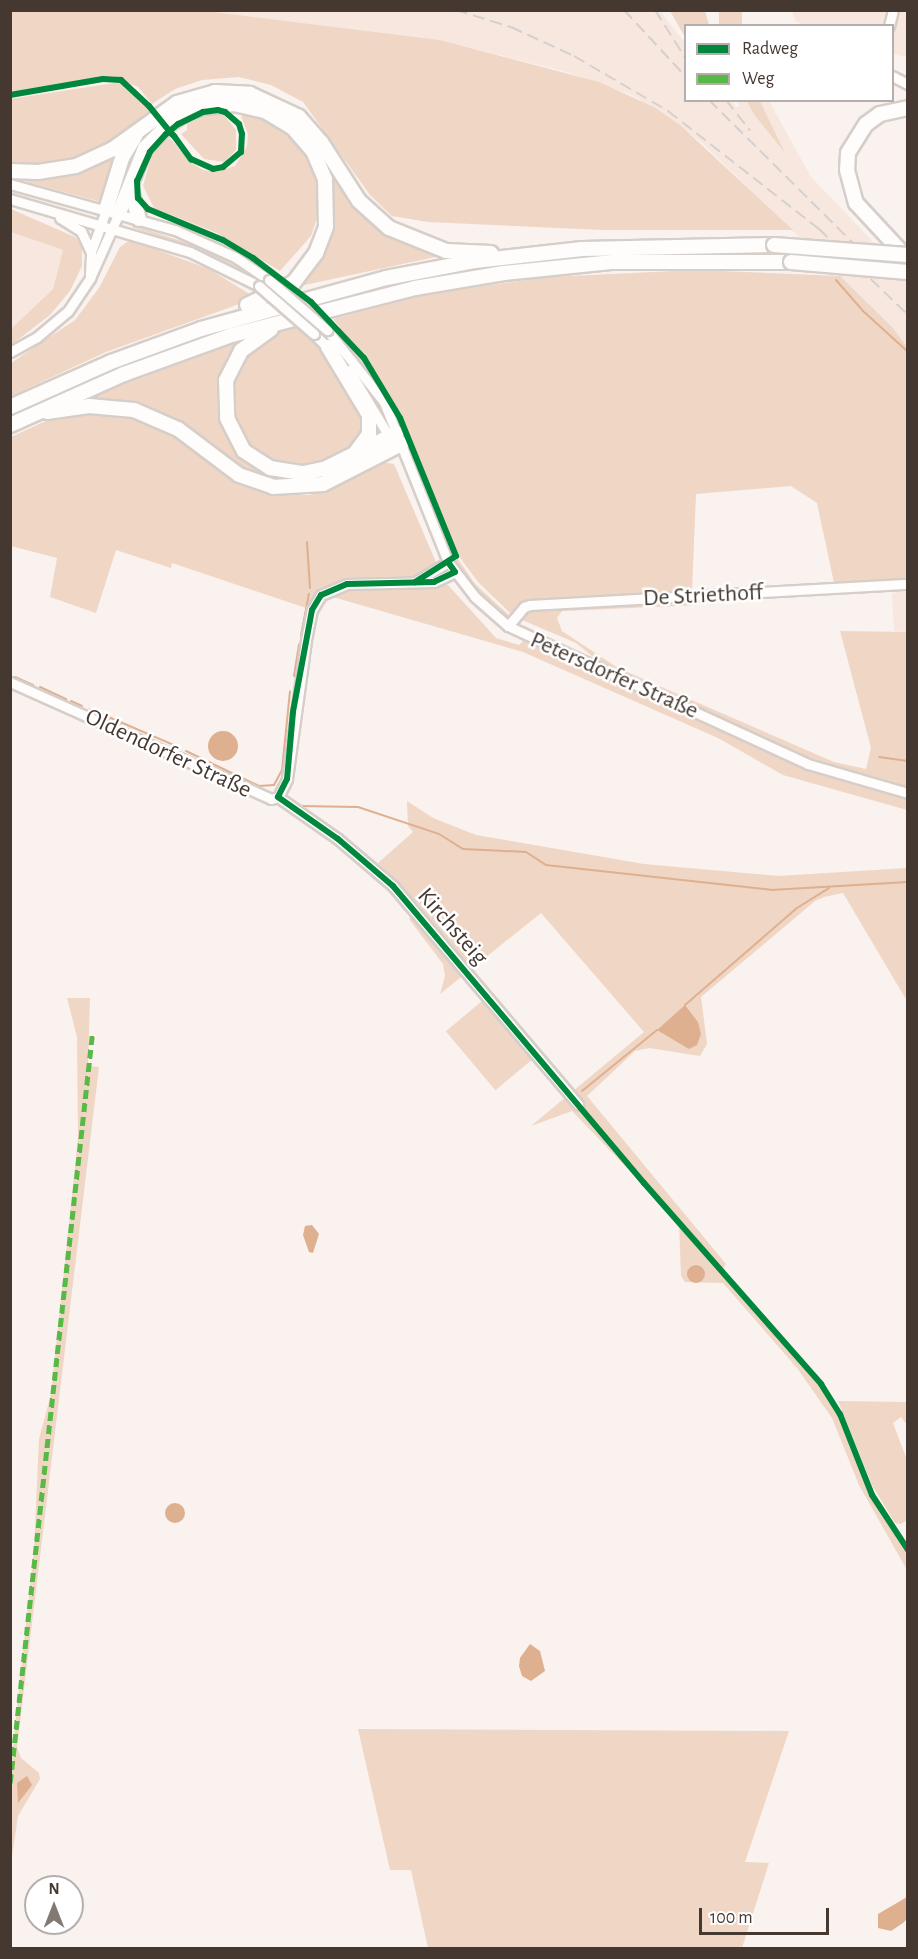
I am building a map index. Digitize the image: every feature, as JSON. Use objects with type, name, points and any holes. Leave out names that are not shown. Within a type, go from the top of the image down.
[{"type":"highway","points":[[10,171],[38,172],[76,166],[113,149],[149,122],[196,96],[234,92],[265,98],[292,112],[312,131],[360,201],[389,228],[446,251],[523,255]]},
{"type":"highway","points":[[113,212],[145,148],[169,124],[186,113],[219,104],[250,106],[279,118],[302,137],[321,165],[328,212],[321,243],[310,264],[281,292],[208,320],[201,328]]},
{"type":"highway","points":[[908,108],[880,114],[866,124],[848,153],[847,170],[856,203],[908,257]]},
{"type":"highway","points":[[113,212],[122,158],[149,122]]},
{"type":"highway","points":[[130,180],[132,205],[139,219]]},
{"type":"highway","points":[[10,407],[111,362],[201,328],[346,287],[523,255],[636,245],[774,245],[908,257]]},
{"type":"highway","points":[[10,425],[147,365],[303,314],[416,288],[555,267],[669,260],[791,262],[908,272]]},
{"type":"highway","points":[[303,314],[251,341],[231,365],[224,399],[230,428],[250,456],[288,473],[324,469],[396,440]]},
{"type":"highway","points":[[328,347],[369,415],[369,434],[352,456]]},
{"type":"highway","points":[[33,414],[89,406],[134,410],[178,429],[239,475],[273,487],[323,484],[396,440]]},
{"type":"street","points":[[894,77],[908,84]]},
{"type":"street","name":"Petersdorfer Straße","points":[[10,184],[139,219],[198,239],[269,280],[327,330],[370,381],[406,459],[448,562],[508,626],[808,764],[908,793]]},
{"type":"street","points":[[10,199],[39,208],[81,231],[91,252]]},
{"type":"street","name":"Petersdorfer Straße","points":[[39,208],[190,252],[259,286],[328,347],[364,391],[396,440]]},
{"type":"street","points":[[90,278],[91,252],[101,225],[113,212]]},
{"type":"street","points":[[10,352],[54,325],[90,278],[114,229],[113,212]]},
{"type":"street","name":"Oldendorfer Straße","points":[[415,582],[448,562]]},
{"type":"street","name":"Oldendorfer Straße","points":[[10,682],[262,796],[278,797],[286,779],[293,712],[312,610],[321,595],[347,584],[434,582],[455,572]]},
{"type":"street","name":"De Striethoff","points":[[508,626],[530,605],[908,584]]},
{"type":"street","name":"Kirchsteig","points":[[278,797],[338,839],[393,886],[578,1104]]},
{"type":"shaded area","points":[[11,11],[206,11],[440,40],[599,82],[654,107],[680,125],[793,230],[603,230],[428,222],[392,216],[370,195],[303,102],[271,85],[239,77],[202,80],[175,89],[152,104],[138,87],[113,76],[11,92]]},
{"type":"shaded area","points":[[206,11],[660,11],[684,42],[684,102],[732,102],[736,107],[740,107],[738,102],[748,102],[785,153],[760,102],[770,102],[811,177],[907,277],[907,347],[893,328],[702,143],[654,107],[629,94],[570,73],[440,40]]},
{"type":"shaded area","points":[[670,11],[705,11],[709,24],[684,24],[684,35]]},
{"type":"shaded area","points":[[719,11],[742,11],[742,24],[719,24]]},
{"type":"shaded area","points":[[792,11],[907,11],[907,57],[894,54],[894,24],[802,24],[795,21]]},
{"type":"shaded area","points":[[121,82],[152,112],[121,137],[95,153],[56,166],[11,165],[10,99]]},
{"type":"shaded area","points":[[223,96],[259,101],[290,117],[315,142],[347,193],[374,223],[397,239],[440,256],[300,286],[296,284],[315,261],[328,233],[332,207],[327,173],[318,151],[296,125],[269,108],[246,100],[200,102],[161,121],[133,155],[115,201],[130,156],[150,128],[182,105]]},
{"type":"shaded area","points":[[748,102],[760,102],[785,153],[753,113]]},
{"type":"shaded area","points":[[252,113],[289,134],[308,156],[319,182],[320,210],[311,236],[280,271],[217,233],[154,208],[143,186],[153,151],[170,138],[190,162],[203,170],[216,172],[235,166],[247,146],[248,134],[241,116]]},
{"type":"shaded area","points":[[211,115],[224,115],[236,130],[236,150],[224,162],[204,159],[181,134],[187,130],[187,123]]},
{"type":"shaded area","points":[[117,155],[101,202],[27,182],[27,179],[74,174]]},
{"type":"shaded area","points":[[11,209],[75,237],[82,246],[82,266],[70,291],[50,315],[11,345],[11,329],[53,289],[63,250],[11,232]]},
{"type":"shaded area","points":[[133,225],[199,247],[265,281],[187,246],[132,227]]},
{"type":"shaded area","points":[[11,232],[63,250],[53,289],[11,329]]},
{"type":"shaded area","points":[[130,240],[209,269],[256,298],[106,352],[11,396],[11,363],[75,320],[99,288],[120,247]]},
{"type":"shaded area","points":[[696,270],[840,276],[893,328],[907,347],[907,579],[834,583],[817,503],[791,486],[696,494],[692,592],[523,604],[510,613],[478,582],[458,555],[416,455],[442,528],[456,556],[475,584],[509,615],[507,617],[482,597],[453,559],[442,539],[397,420],[371,374],[335,328],[340,327],[333,319],[420,296],[548,277]]},
{"type":"shaded area","points":[[295,326],[319,344],[360,403],[365,429],[355,448],[314,467],[274,465],[245,444],[234,427],[230,387],[246,352],[270,335]]},
{"type":"shaded area","points":[[239,342],[226,361],[217,398],[219,417],[234,450],[248,464],[284,480],[331,476],[292,485],[251,477],[158,413],[134,404],[78,401]]},
{"type":"shaded area","points":[[119,411],[177,434],[227,475],[281,495],[310,495],[382,462],[394,464],[438,567],[415,582],[332,588],[312,610],[172,563],[171,568],[116,550],[96,613],[50,597],[57,558],[11,546],[11,437],[63,413]]},
{"type":"shaded area","points":[[448,585],[496,638],[519,645],[523,641],[824,775],[907,799],[907,810],[783,775],[718,738],[523,652],[333,597],[346,589]]},
{"type":"shaded area","points":[[907,591],[907,632],[894,631],[892,593]]},
{"type":"shaded area","points":[[697,600],[699,605],[562,611],[557,618],[562,631],[618,668],[834,762],[866,769],[871,748],[840,631],[907,632],[907,789],[796,753],[604,666],[576,643],[520,619],[527,611],[538,607]]},
{"type":"shaded area","points":[[223,731],[234,735],[238,746],[234,757],[223,761],[212,757],[208,746],[212,735]]},
{"type":"shaded area","points":[[407,801],[433,818],[476,835],[644,864],[778,876],[907,868],[907,1001],[843,893],[824,897],[815,901],[701,997],[707,1044],[700,1056],[649,1048],[635,1051],[587,1096],[726,1264],[722,1271],[831,1398],[872,1495],[907,1550],[907,1570],[859,1485],[832,1418],[797,1368],[723,1283],[685,1282],[681,1276],[679,1222],[572,1111],[531,1126],[644,1032],[541,913],[440,994],[445,976],[443,964],[409,919],[421,907],[378,863],[413,832],[408,826]]},
{"type":"shaded area","points":[[488,996],[537,1055],[495,1090],[446,1031]]},
{"type":"shaded area","points":[[67,998],[90,998],[88,1066],[99,1067],[17,1748],[21,1758],[39,1773],[40,1779],[18,1816],[11,1863],[11,1765],[34,1549],[39,1439],[51,1394],[78,1138],[77,1037]]},
{"type":"shaded area","points":[[685,1005],[698,1022],[701,1034],[697,1045],[689,1049],[657,1030]]},
{"type":"shaded area","points":[[312,1225],[319,1234],[313,1253],[309,1252],[303,1235],[305,1226]]},
{"type":"shaded area","points":[[696,1265],[702,1268],[705,1274],[702,1280],[696,1283],[690,1280],[687,1274],[690,1268]]},
{"type":"shaded area","points":[[838,1401],[907,1402],[907,1425],[901,1417],[893,1423],[907,1460],[907,1520],[901,1524],[895,1523],[872,1485]]},
{"type":"shaded area","points":[[175,1503],[182,1506],[185,1513],[182,1520],[175,1523],[168,1520],[165,1513],[168,1506]]},
{"type":"shaded area","points":[[530,1644],[540,1651],[545,1671],[531,1681],[522,1676],[519,1666],[520,1658]]},
{"type":"shaded area","points":[[358,1729],[789,1731],[745,1862],[769,1863],[742,1948],[428,1948],[411,1870],[390,1870]]},
{"type":"shaded area","points":[[27,1776],[32,1785],[18,1803],[17,1783]]},
{"type":"shaded area","points":[[907,1897],[907,1919],[891,1931],[878,1928],[878,1914]]},
{"type":"waterway","points":[[836,280],[863,311],[908,352]]},
{"type":"waterway","points":[[307,542],[310,588]]},
{"type":"waterway","points":[[301,635],[309,594]]},
{"type":"waterway","points":[[294,676],[299,644]]},
{"type":"waterway","points":[[15,677],[33,685]]},
{"type":"waterway","points":[[40,687],[66,699]]},
{"type":"waterway","points":[[186,751],[259,786],[274,785],[282,770],[290,691]]},
{"type":"waterway","points":[[71,701],[82,706]]},
{"type":"waterway","points":[[90,709],[176,746]]},
{"type":"waterway","points":[[879,757],[908,761]]},
{"type":"waterway","points":[[299,806],[358,807],[439,834],[463,849],[526,852],[546,865],[771,890],[908,882]]},
{"type":"waterway","points":[[685,1005],[797,908],[829,888]]},
{"type":"waterway","points":[[582,1091],[657,1030]]},
{"type":"railway","points":[[456,10],[511,27],[574,56],[668,111],[819,229],[908,315]]},
{"type":"railway","points":[[624,10],[684,75]]},
{"type":"railway","points":[[655,10],[684,56]]},
{"type":"railway","points":[[711,102],[876,266]]},
{"type":"railway","points":[[728,102],[750,131]]},
{"type":"marked path","points":[[10,1783],[92,1035]]},
{"type":"cycle path","points":[[10,95],[103,79],[121,80],[149,106],[172,134],[174,136],[191,159],[213,169],[223,167],[241,152],[242,134],[239,124],[225,112],[218,110],[203,112],[178,124],[166,134],[150,152],[137,181],[138,198],[148,209],[223,240],[253,258],[311,302],[364,358],[400,418],[456,556],[415,582]]},
{"type":"cycle path","points":[[448,562],[455,572],[434,582],[347,584],[321,595],[312,610],[293,712],[287,779],[278,797],[338,839],[393,886],[644,1183],[821,1384],[840,1414],[872,1495],[908,1550]]}]
